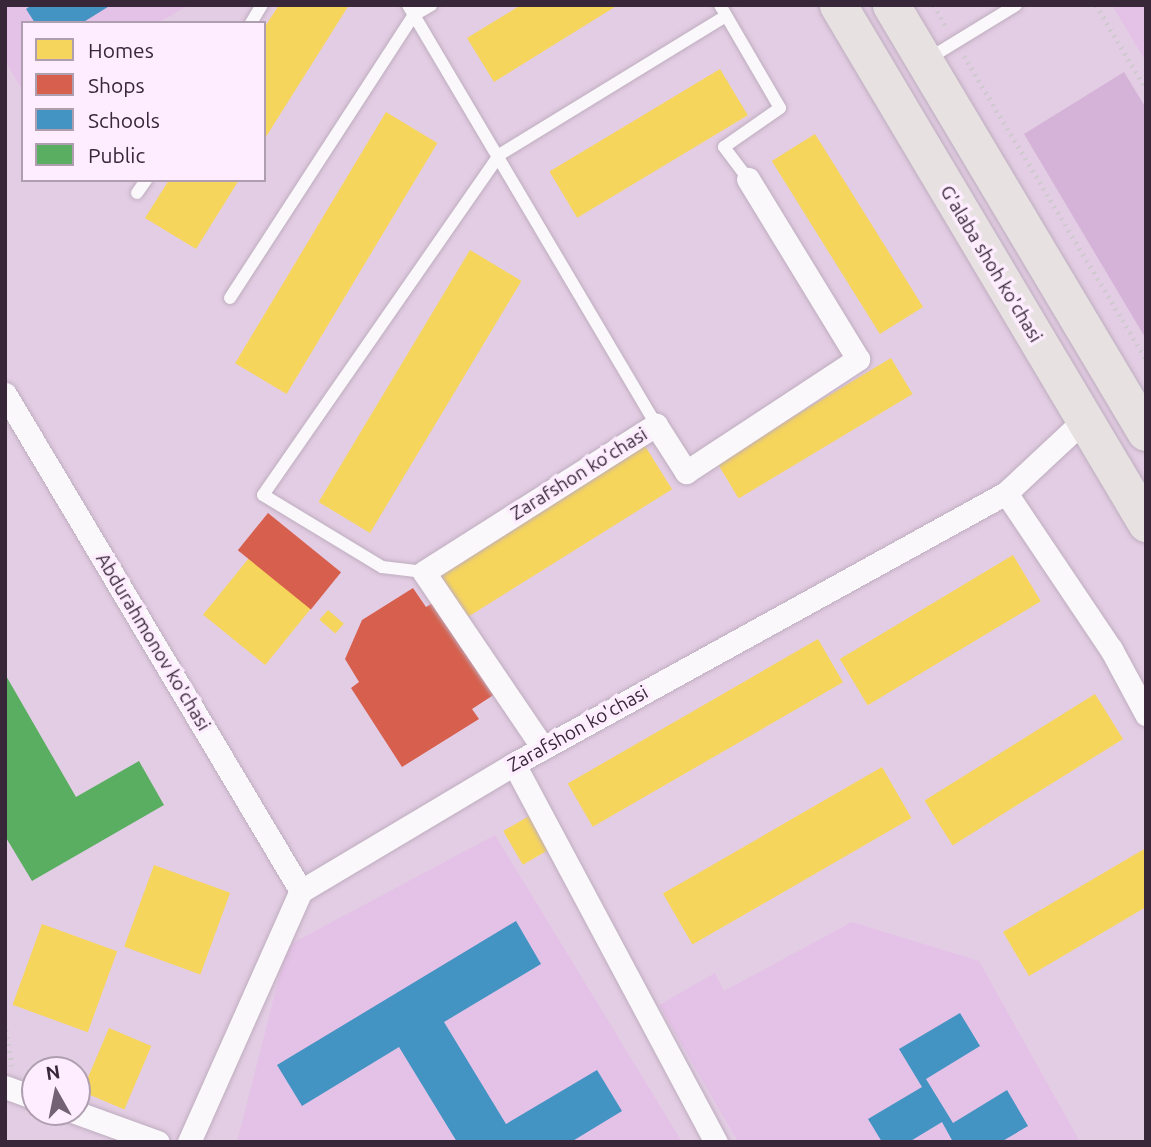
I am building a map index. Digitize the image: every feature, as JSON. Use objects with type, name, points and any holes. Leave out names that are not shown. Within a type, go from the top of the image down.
[{"type":"main road","name":"G'alaba shoh ko'chasi","points":[[838,5],[1146,523]]},
{"type":"main road","points":[[891,5],[1146,432]]},
{"type":"street","name":"Zarafshon ko‘chasi","points":[[424,572],[656,425],[686,472],[858,359],[748,179]]},
{"type":"street","name":"Abdurahmonov ko'chasi","points":[[5,394],[13,426],[301,891]]},
{"type":"street","name":"Zarafshon ko'chasi","points":[[301,891],[514,764],[1006,493],[1084,421]]},
{"type":"street","points":[[1006,493],[1111,649],[1146,714]]},
{"type":"street","points":[[424,572],[543,748]]},
{"type":"street","points":[[514,764],[716,1142]]},
{"type":"street","points":[[189,1142],[301,891]]},
{"type":"street","points":[[91,1118],[158,1142]]},
{"type":"lane","points":[[251,21],[262,5]]},
{"type":"lane","points":[[230,298],[411,10],[430,5]]},
{"type":"lane","points":[[924,61],[1016,5]]},
{"type":"lane","points":[[411,10],[656,425]]},
{"type":"lane","points":[[424,572],[382,567],[263,495],[499,155],[723,10],[780,108],[724,147],[748,179]]},
{"type":"lane","points":[[137,194],[145,182]]},
{"type":"path","points":[[934,5],[1146,359]]},
{"type":"path","points":[[1096,5],[1146,89]]},
{"type":"path","points":[[5,1023],[11,1033],[9,1088]]},
{"type":"shaded area","points":[[5,5],[189,5],[161,21],[21,21],[21,88],[5,61]]},
{"type":"shaded area","points":[[1112,5],[1146,5],[1146,62],[1142,55]]},
{"type":"shaded area","points":[[1124,72],[1146,108],[1146,339],[1024,134]]},
{"type":"shaded area","points":[[495,835],[682,1142],[237,1142],[287,946]]},
{"type":"shaded area","points":[[852,922],[979,961],[1080,1142],[738,1142],[659,1005],[715,973],[724,991]]},
{"type":"building: Homes","points":[[279,5],[349,5],[266,137],[266,25]]},
{"type":"building: Homes","points":[[521,5],[618,5],[494,82],[467,38]]},
{"type":"building: Homes","points":[[720,69],[748,115],[577,218],[549,171]]},
{"type":"building: Homes","points":[[386,112],[437,143],[287,394],[235,363]]},
{"type":"building: Homes","points":[[815,134],[923,307],[880,334],[772,161]]},
{"type":"building: Homes","points":[[168,182],[238,182],[196,249],[145,218]]},
{"type":"building: Homes","points":[[470,250],[521,281],[370,533],[319,502]]},
{"type":"building: Homes","points":[[891,358],[913,394],[739,499],[717,463]]},
{"type":"building: Homes","points":[[645,446],[672,489],[467,617],[440,574]]},
{"type":"building: Homes","points":[[1013,555],[1041,601],[868,705],[840,659]]},
{"type":"building: Homes","points":[[249,558],[311,608],[265,665],[203,615]]},
{"type":"building: Homes","points":[[328,610],[344,624],[335,634],[319,620]]},
{"type":"building: Homes","points":[[818,639],[843,682],[593,827],[568,784]]},
{"type":"building: Homes","points":[[1095,694],[1123,739],[953,845],[925,801]]},
{"type":"building: Homes","points":[[882,767],[912,818],[692,945],[663,894]]},
{"type":"building: Homes","points":[[531,815],[550,849],[523,865],[503,831]]},
{"type":"building: Homes","points":[[1146,848],[1146,907],[1029,976],[1003,932]]},
{"type":"building: Homes","points":[[154,865],[230,893],[200,974],[124,947]]},
{"type":"building: Homes","points":[[42,924],[117,951],[88,1032],[13,1005]]},
{"type":"building: Homes","points":[[109,1028],[151,1046],[124,1109],[91,1095],[91,1070]]},
{"type":"building: Shops","points":[[268,513],[341,572],[311,609],[238,550]]},
{"type":"building: Shops","points":[[413,588],[426,607],[436,601],[495,694],[472,709],[479,719],[402,767],[351,688],[359,682],[345,659],[362,620]]},
{"type":"building: Schools","points":[[32,5],[111,5],[85,21],[34,21],[26,9]]},
{"type":"building: Schools","points":[[516,921],[541,964],[444,1022],[506,1124],[597,1070],[622,1111],[571,1142],[457,1142],[399,1047],[302,1106],[277,1065]]},
{"type":"building: Schools","points":[[960,1013],[980,1046],[926,1079],[953,1123],[1007,1090],[1028,1126],[1001,1142],[953,1142],[942,1122],[909,1142],[882,1142],[868,1119],[922,1087],[899,1049]]},
{"type":"building: Public","points":[[5,674],[76,797],[139,761],[164,805],[32,881],[5,836]]}]
